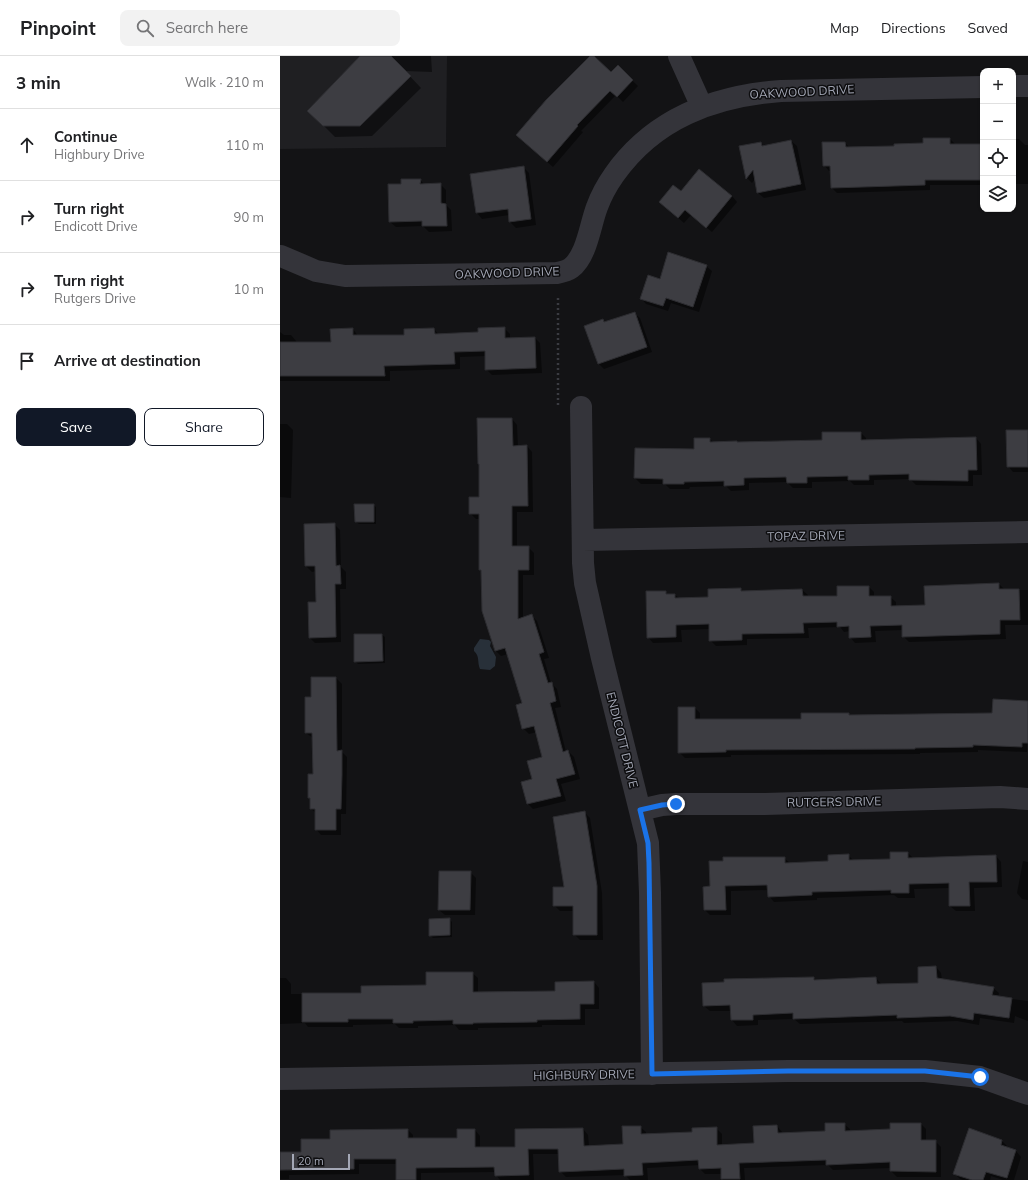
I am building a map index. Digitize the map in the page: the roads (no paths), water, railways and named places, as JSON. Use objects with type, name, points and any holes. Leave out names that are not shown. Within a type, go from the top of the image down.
[{"type":"street","points":[[679,56],[702,107]]},
{"type":"street","points":[[1016,86],[1028,86]]},
{"type":"street","name":"OAKWOOD DRIVE","points":[[281,256],[316,271],[345,276],[551,274],[566,271],[571,268],[579,258],[587,239],[597,207],[610,181],[638,146],[663,126],[681,116],[702,107],[736,96],[775,91],[980,87]]},
{"type":"street","name":"ENDICOTT DRIVE","points":[[581,407],[583,563],[586,589],[603,665],[648,843],[652,1074]]},
{"type":"street","name":"TOPAZ DRIVE","points":[[583,540],[1028,532]]},
{"type":"street","name":"RUTGERS DRIVE","points":[[640,810],[662,805],[676,804],[765,804],[1000,797],[1028,799]]},
{"type":"street","name":"HIGHBURY DRIVE","points":[[280,1079],[788,1071],[925,1071],[980,1077],[1028,1094]]}]
